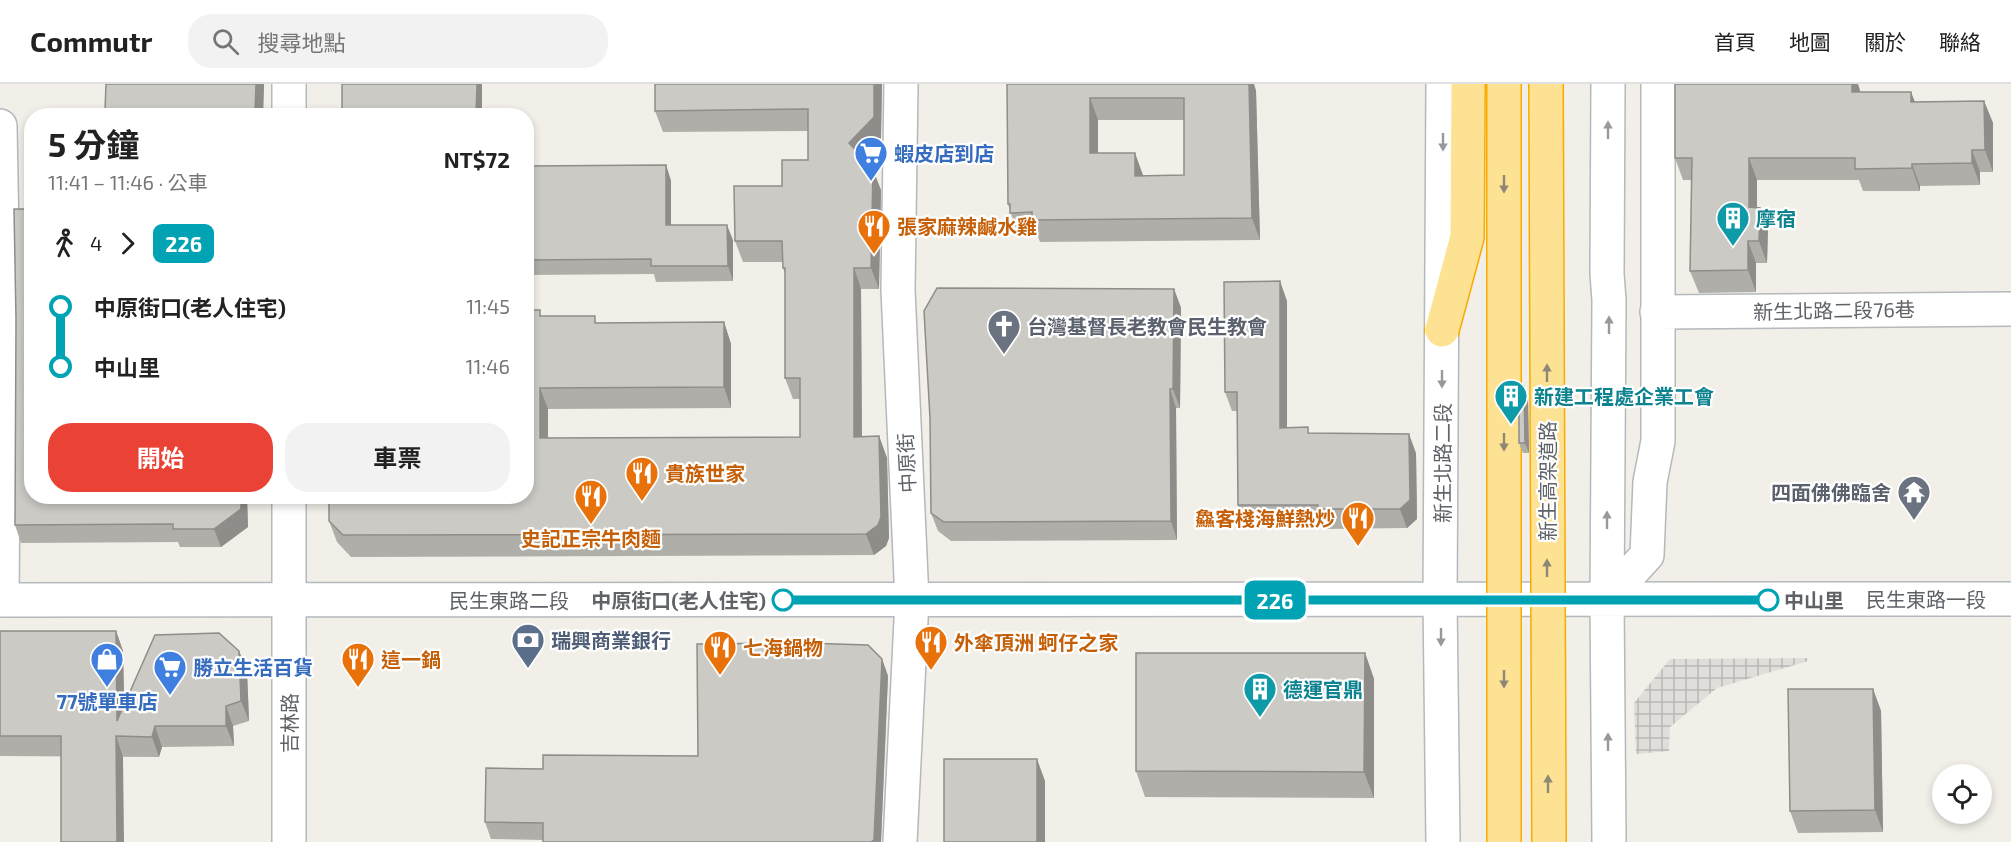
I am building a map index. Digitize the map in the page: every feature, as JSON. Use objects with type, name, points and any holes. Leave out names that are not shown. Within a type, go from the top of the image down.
[{"type":"highway","points":[[1442,330],[1467,237],[1468,84]]},
{"type":"highway","points":[[1504,84],[1504,842]]},
{"type":"highway","name":"新生高架道路","points":[[1546,84],[1549,842]]},
{"type":"highway","points":[[1546,302],[1562,84]]},
{"type":"street","points":[[289,84],[289,108]]},
{"type":"street","name":"中原街","points":[[900,842],[912,600],[898,290],[901,84]]},
{"type":"street","name":"新生北路二段","points":[[1443,84],[1442,330],[1446,600],[1443,842]]},
{"type":"street","points":[[1608,84],[1607,274],[1609,312],[1598,600],[1609,842]]},
{"type":"street","points":[[1598,600],[1647,555],[1650,483],[1658,441],[1658,84]]},
{"type":"street","points":[[0,126],[4,337],[1,600]]},
{"type":"street","name":"新生北路二段76巷","points":[[1657,312],[2011,309]]},
{"type":"street","name":"吉林路","points":[[289,504],[289,842]]},
{"type":"street","name":"民生東路一段","points":[[1446,600],[2011,599]]},
{"type":"street","name":"民生東路二段","points":[[1,600],[1446,600]]},
{"type":"shaded area","points":[[1807,658],[1808,661],[1717,688],[1670,727],[1669,751],[1636,754],[1634,703],[1670,659]]},
{"type":"building","points":[[106,84],[256,84],[255,108],[105,108]]},
{"type":"building","points":[[342,84],[477,84],[476,108],[342,108]]},
{"type":"building","points":[[655,84],[874,84],[874,117],[849,143],[873,169],[871,268],[854,268],[854,437],[879,436],[881,517],[878,525],[866,534],[343,535],[329,521],[329,504],[534,504],[534,310],[540,310],[540,316],[595,316],[595,323],[724,322],[724,387],[540,388],[540,438],[800,437],[800,378],[785,378],[785,268],[783,268],[782,241],[735,241],[734,186],[782,186],[782,160],[808,160],[808,109],[655,111]]},
{"type":"building","points":[[1007,84],[1249,84],[1252,218],[1032,220],[1032,212],[1010,213],[1010,204],[1008,204]],"holes":[[[1090,98],[1184,98],[1184,175],[1135,176],[1135,153],[1090,153]]]},
{"type":"building","points":[[1676,84],[1852,84],[1852,92],[1911,92],[1911,102],[1984,101],[1985,150],[1972,150],[1972,163],[1912,164],[1912,168],[1855,169],[1855,158],[1749,158],[1749,207],[1760,208],[1759,241],[1748,241],[1748,270],[1690,271],[1692,158],[1675,158]]},
{"type":"building","points":[[666,165],[666,225],[727,225],[728,266],[651,266],[651,259],[534,260],[534,166]]},
{"type":"building","points":[[14,209],[24,209],[24,504],[241,504],[241,509],[214,529],[173,529],[173,524],[15,525]]},
{"type":"building","points":[[1280,281],[1280,428],[1308,427],[1308,433],[1409,434],[1410,500],[1400,509],[1318,509],[1318,505],[1238,505],[1237,392],[1225,392],[1224,282]]},
{"type":"building","points":[[937,288],[1174,289],[1173,389],[1170,389],[1171,521],[944,522],[931,513],[930,418],[924,311]]},
{"type":"building","points":[[1519,386],[1524,386],[1525,443],[1519,443]]},
{"type":"building","points":[[0,631],[116,631],[117,721],[155,635],[219,633],[239,651],[241,701],[226,706],[226,726],[155,726],[152,737],[116,736],[117,842],[61,842],[61,736],[0,736]]},
{"type":"building","points":[[697,644],[868,645],[882,659],[874,840],[871,842],[543,842],[543,823],[485,822],[486,768],[543,769],[543,755],[698,756]]},
{"type":"building","name":"德運官鼎","points":[[1136,653],[1365,653],[1364,772],[1136,771]]},
{"type":"building","points":[[1788,689],[1873,689],[1875,810],[1790,811]]},
{"type":"building","points":[[944,759],[1037,759],[1037,842],[944,842]]},
{"type":"bus line","name":"226","points":[[783,600],[1768,600]]},
{"type":"place","name":"蝦皮店到店","points":[[871,182]]},
{"type":"place","name":"摩宿","points":[[1733,247]]},
{"type":"place","name":"張家麻辣鹹水雞","points":[[874,255]]},
{"type":"place","name":"台灣基督長老教會民生教會","points":[[1004,355]]},
{"type":"place","name":"新建工程處企業工會","points":[[1511,425]]},
{"type":"place","name":"貴族世家","points":[[642,502]]},
{"type":"place","name":"四面佛佛臨舍","points":[[1914,521]]},
{"type":"place","name":"史記正宗牛肉麵","points":[[591,525]]},
{"type":"place","name":"鱻客棧海鮮熱炒","points":[[1358,547]]},
{"type":"place","name":"中原街口(老人住宅)","points":[[783,600]]},
{"type":"place","name":"中山里","points":[[1768,600]]},
{"type":"place","name":"瑞興商業銀行","points":[[528,669]]},
{"type":"place","name":"外傘頂洲 蚵仔之家","points":[[931,671]]},
{"type":"place","name":"七海鍋物","points":[[720,676]]},
{"type":"place","name":"77號單車店","points":[[107,688]]},
{"type":"place","name":"這一鍋","points":[[358,688]]},
{"type":"place","name":"勝立生活百貨","points":[[170,696]]},
{"type":"place","name":"德運官鼎","points":[[1260,718]]}]
